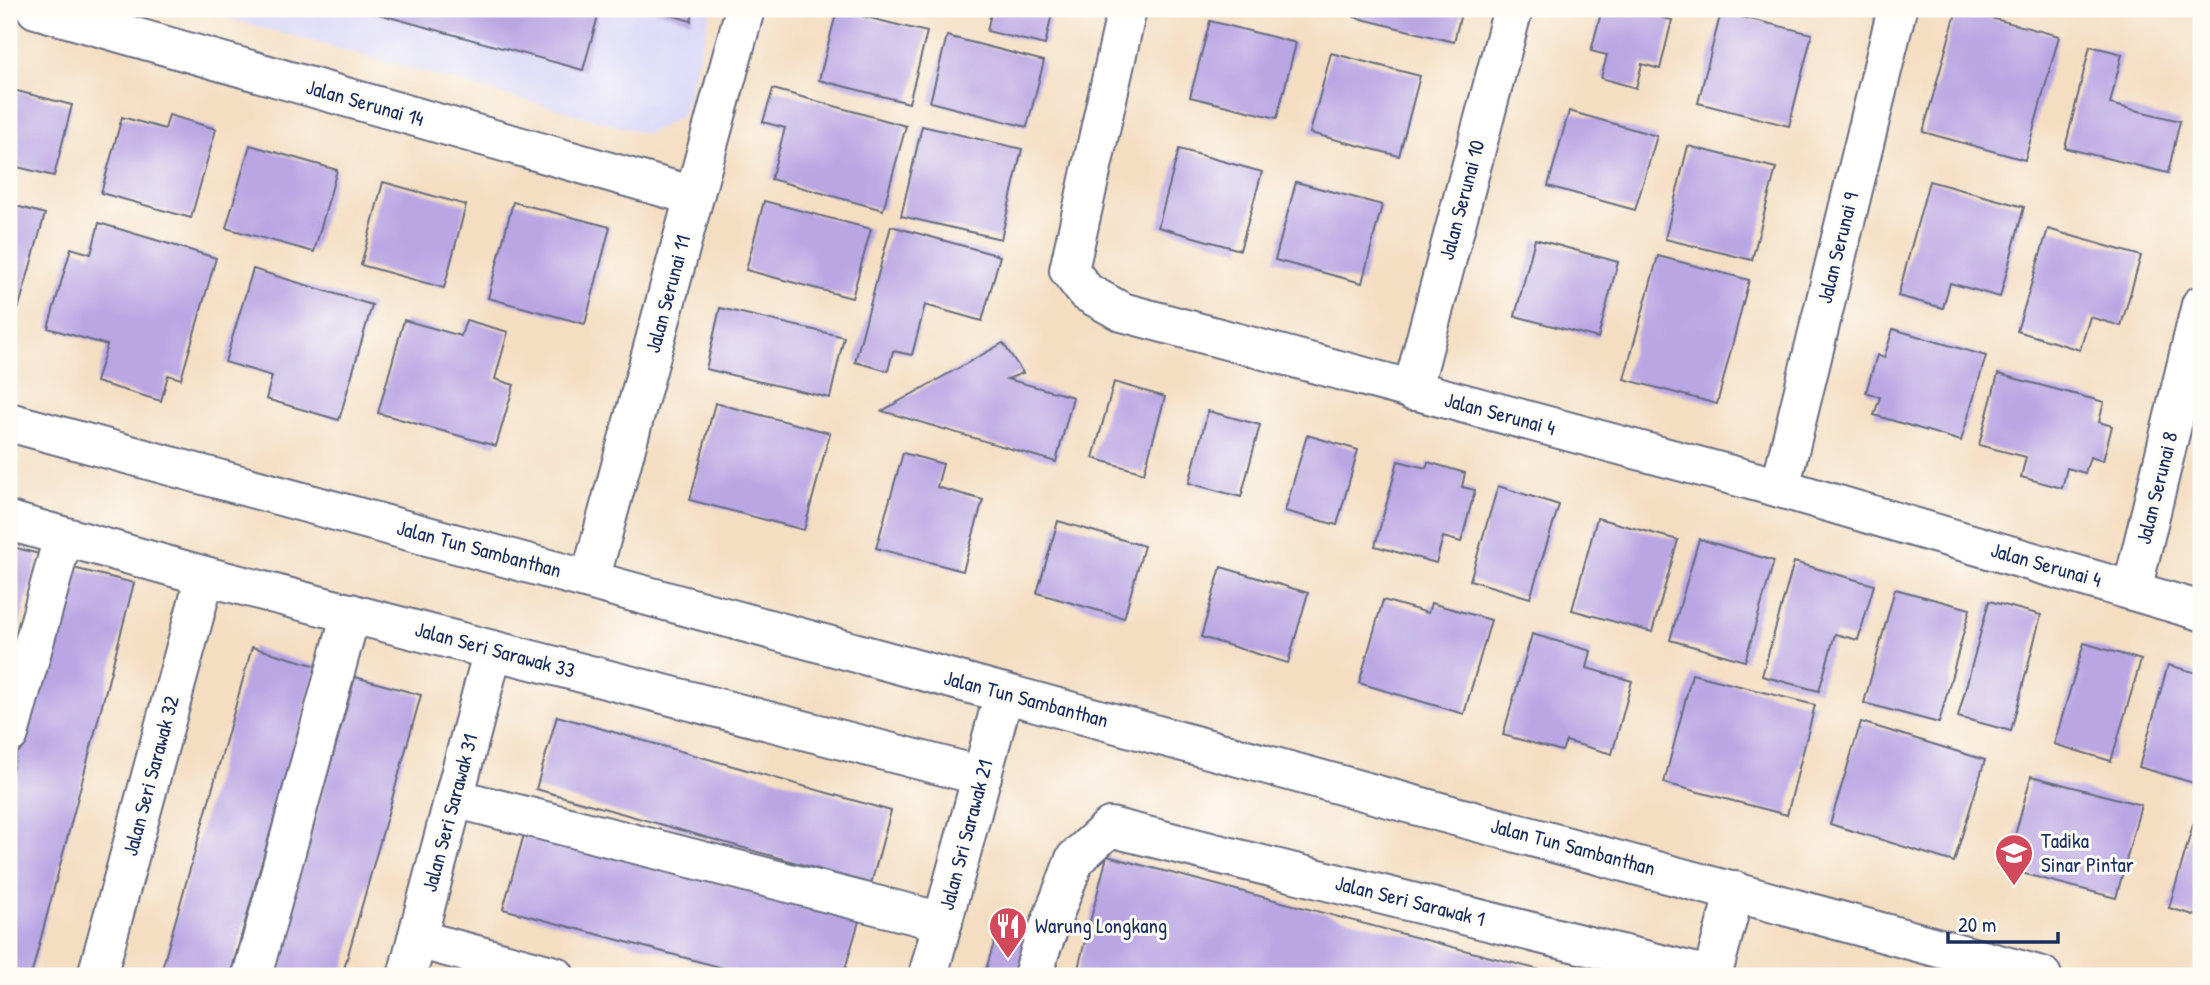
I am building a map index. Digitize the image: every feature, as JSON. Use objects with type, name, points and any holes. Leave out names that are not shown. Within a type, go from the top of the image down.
[{"type":"street","name":"Jalan Serunai 14","points":[[36,9],[694,196]]},
{"type":"street","name":"Jalan Serunai 11","points":[[590,580],[744,9]]},
{"type":"street","name":"Jalan Serunai 4","points":[[1127,9],[1069,270],[1086,292],[1122,312],[1780,488],[2201,611]]},
{"type":"street","name":"Jalan Serunai 10","points":[[1412,391],[1513,9]]},
{"type":"street","name":"Jalan Serunai 9","points":[[1780,488],[1896,9]]},
{"type":"street","name":"Jalan Serunai 8","points":[[2132,590],[2201,305]]},
{"type":"street","name":"Jalan Tun Sambanthan","points":[[9,422],[2042,976]]},
{"type":"street","name":"Jalan Seri Sarawak 33","points":[[9,521],[205,576],[982,776]]},
{"type":"street","points":[[9,734],[63,537]]},
{"type":"street","name":"Jalan Seri Sarawak 32","points":[[97,976],[205,576]]},
{"type":"street","points":[[252,976],[351,613]]},
{"type":"street","name":"Jalan Seri Sarawak 31","points":[[407,976],[493,650]]},
{"type":"street","name":"Jalan Sri Sarawak 21","points":[[928,976],[1004,693]]},
{"type":"street","points":[[454,798],[943,922]]},
{"type":"street","name":"Jalan Seri Sarawak 1","points":[[1033,976],[1075,859],[1110,827],[1710,976]]},
{"type":"street","points":[[1710,976],[1735,891]]},
{"type":"street","points":[[417,940],[555,976]]},
{"type":"shaded area","points":[[194,9],[712,9],[682,116],[647,134]]},
{"type":"building","points":[[360,9],[600,9],[583,70]]},
{"type":"building","points":[[650,9],[694,9],[691,21]]},
{"type":"building","points":[[992,9],[1053,9],[1045,45],[987,31]]},
{"type":"building","points":[[1356,9],[1462,9],[1454,42],[1354,17]]},
{"type":"building","points":[[1602,9],[1626,9],[1672,20],[1660,69],[1642,64],[1636,88],[1601,78],[1607,55],[1591,51]]},
{"type":"building","points":[[1957,9],[2059,36],[2025,160],[1923,132]]},
{"type":"building","points":[[837,10],[927,32],[909,103],[819,80]]},
{"type":"building","points":[[1721,12],[1812,34],[1789,126],[1698,103]]},
{"type":"building","points":[[1210,21],[1296,43],[1277,118],[1190,97]]},
{"type":"building","points":[[947,36],[1044,61],[1027,127],[930,102]]},
{"type":"building","points":[[2090,46],[2122,54],[2110,104],[2180,121],[2168,173],[2065,148]]},
{"type":"building","points":[[1331,53],[1420,76],[1399,156],[1310,133]]},
{"type":"building","points":[[9,89],[72,105],[54,176],[9,165]]},
{"type":"building","points":[[773,89],[906,126],[883,210],[771,179],[785,128],[763,122]]},
{"type":"building","points":[[1569,111],[1657,136],[1635,210],[1548,186]]},
{"type":"building","points":[[169,115],[216,129],[191,218],[101,193],[122,117],[165,129]]},
{"type":"building","points":[[922,126],[1022,149],[1001,239],[901,216]]},
{"type":"building","points":[[250,145],[337,170],[314,252],[226,228]]},
{"type":"building","points":[[1688,146],[1776,168],[1752,260],[1665,239]]},
{"type":"building","points":[[1179,149],[1262,172],[1240,250],[1158,227]]},
{"type":"building","points":[[1929,181],[2024,207],[2000,297],[1950,283],[1943,308],[1898,296]]},
{"type":"building","points":[[383,182],[466,205],[444,288],[361,265]]},
{"type":"building","points":[[1296,182],[1382,205],[1362,283],[1275,260]]},
{"type":"building","points":[[764,201],[871,229],[852,298],[746,270]]},
{"type":"building","points":[[513,202],[610,227],[585,324],[488,298]]},
{"type":"building","points":[[9,204],[45,214],[14,324],[9,323]]},
{"type":"building","points":[[99,223],[216,258],[181,379],[168,375],[161,401],[96,382],[107,345],[48,328],[71,248],[91,254]]},
{"type":"building","points":[[891,226],[1000,256],[982,321],[925,305],[912,355],[893,351],[888,371],[855,362]]},
{"type":"building","points":[[2048,229],[2141,256],[2121,326],[2090,317],[2080,350],[2017,331]]},
{"type":"building","points":[[1535,239],[1618,262],[1598,338],[1515,316]]},
{"type":"building","points":[[1658,256],[1749,280],[1717,404],[1624,379]]},
{"type":"building","points":[[253,269],[372,305],[339,420],[266,399],[272,376],[225,362]]},
{"type":"building","points":[[720,308],[844,337],[830,398],[706,369]]},
{"type":"building","points":[[404,320],[461,336],[466,320],[508,332],[495,379],[514,385],[496,446],[378,413]]},
{"type":"building","points":[[1893,329],[1986,356],[1961,441],[1874,415],[1880,397],[1866,392],[1877,355],[1884,358]]},
{"type":"building","points":[[1003,343],[1023,373],[1007,379],[1073,397],[1056,462],[882,411]]},
{"type":"building","points":[[1998,374],[2104,402],[2099,422],[2112,426],[2103,461],[2090,457],[2085,473],[2067,468],[2062,488],[2021,477],[2026,457],[1979,445]]},
{"type":"building","points":[[1114,382],[1165,397],[1144,473],[1093,458]]},
{"type":"building","points":[[715,403],[830,433],[804,530],[690,500]]},
{"type":"building","points":[[1208,411],[1260,425],[1241,497],[1189,483]]},
{"type":"building","points":[[1307,435],[1358,450],[1337,525],[1285,511]]},
{"type":"building","points":[[903,453],[943,464],[937,487],[983,500],[963,571],[876,548]]},
{"type":"building","points":[[1398,461],[1426,468],[1428,462],[1465,473],[1462,487],[1475,490],[1461,542],[1443,537],[1436,563],[1375,546]]},
{"type":"building","points":[[1498,486],[1559,505],[1530,598],[1470,580]]},
{"type":"building","points":[[2201,506],[2201,533],[2194,531]]},
{"type":"building","points":[[1597,518],[1678,540],[1652,632],[1572,610]]},
{"type":"building","points":[[1058,521],[1144,546],[1124,618],[1037,593]]},
{"type":"building","points":[[1699,539],[1774,561],[1745,661],[1670,640]]},
{"type":"building","points":[[9,546],[39,554],[9,662]]},
{"type":"building","points":[[1794,562],[1874,585],[1858,640],[1835,634],[1819,691],[1762,676]]},
{"type":"building","points":[[65,566],[134,583],[31,976],[9,976],[9,782]]},
{"type":"building","points":[[1221,567],[1308,593],[1288,663],[1201,637]]},
{"type":"building","points":[[1895,589],[1970,609],[1939,723],[1864,703]]},
{"type":"building","points":[[1383,600],[1428,613],[1431,603],[1491,620],[1464,714],[1359,683]]},
{"type":"building","points":[[1989,601],[2041,615],[2011,731],[1958,717]]},
{"type":"building","points":[[1532,634],[1591,651],[1587,668],[1632,681],[1612,754],[1566,741],[1562,751],[1503,735]]},
{"type":"building","points":[[2084,643],[2141,660],[2111,761],[2054,744]]},
{"type":"building","points":[[252,647],[317,666],[230,976],[160,976]]},
{"type":"building","points":[[2168,665],[2201,674],[2201,758],[2194,783],[2139,767]]},
{"type":"building","points":[[1692,674],[1815,705],[1787,815],[1664,783]]},
{"type":"building","points":[[355,677],[421,695],[385,824],[342,976],[271,976]]},
{"type":"building","points":[[557,716],[891,811],[871,884],[536,789]]},
{"type":"building","points":[[1861,722],[1985,760],[1954,862],[1830,824]]},
{"type":"building","points":[[2031,776],[2141,805],[2116,898],[2006,869]]},
{"type":"building","points":[[2193,825],[2201,827],[2201,917],[2169,908]]},
{"type":"building","points":[[525,831],[859,921],[843,976],[753,976],[503,909]]},
{"type":"building","points":[[1107,856],[1559,975],[1559,976],[1076,976]]},
{"type":"building","name":"Warung Longkang","points":[[997,933],[1031,943],[1022,976],[984,976]]},
{"type":"place","name":"Tadika Sinar Pintar","points":[[2014,887]]},
{"type":"place","name":"Warung Longkang","points":[[1008,960]]}]
